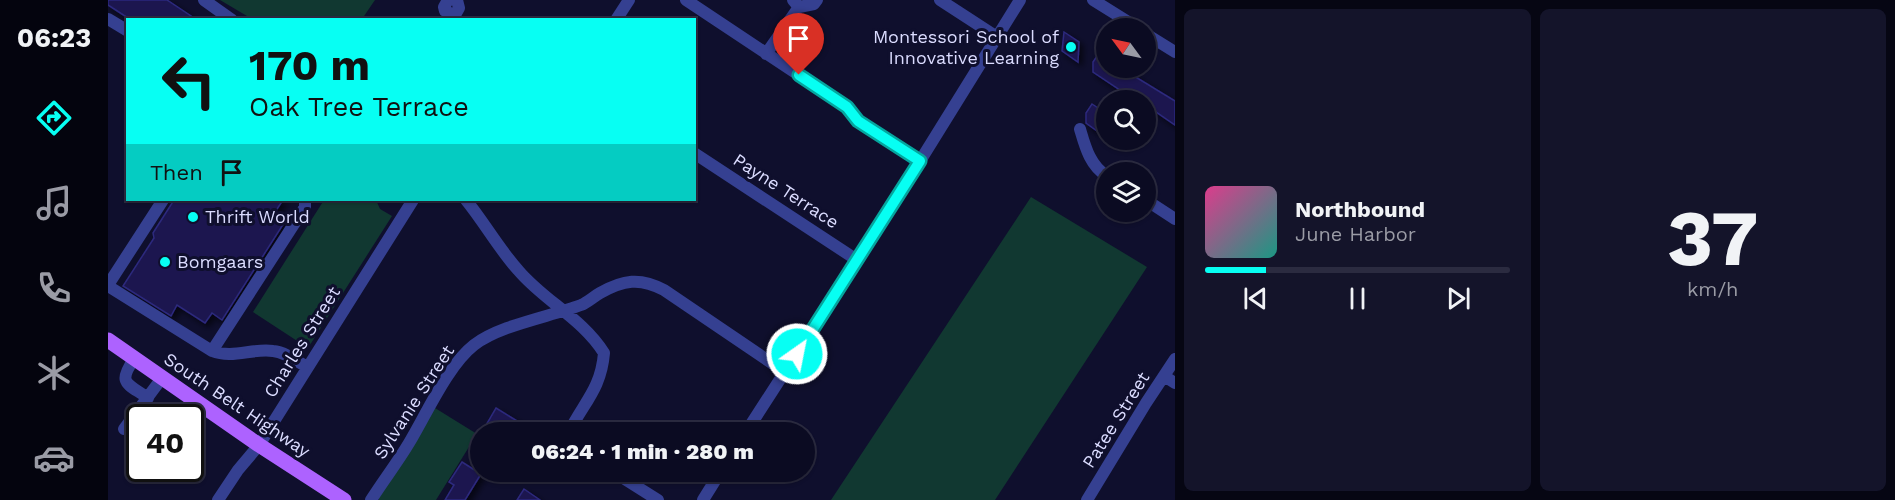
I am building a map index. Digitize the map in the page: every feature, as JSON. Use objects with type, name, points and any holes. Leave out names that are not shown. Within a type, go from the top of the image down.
[{"type":"main road","name":"South Belt Highway","points":[[108,340],[199,404]]},
{"type":"main road","name":"South Belt Highway","points":[[204,407],[259,446],[344,500]]},
{"type":"street","points":[[204,0],[229,18]]},
{"type":"street","points":[[448,0],[444,7],[450,15],[455,15],[458,6]]},
{"type":"street","points":[[617,18],[629,0]]},
{"type":"street","points":[[686,0],[847,107],[858,121],[920,161]]},
{"type":"street","points":[[766,54],[796,4],[814,3],[817,0]]},
{"type":"street","points":[[940,0],[997,37]]},
{"type":"street","points":[[752,422],[1020,0]]},
{"type":"street","points":[[1093,0],[1121,18]]},
{"type":"street","points":[[458,6],[467,18]]},
{"type":"street","points":[[108,19],[126,30]]},
{"type":"street","points":[[1156,40],[1175,52]]},
{"type":"street","points":[[1080,129],[1086,149],[1096,167]]},
{"type":"street","name":"Payne Terrace","points":[[696,154],[857,260]]},
{"type":"street","points":[[162,201],[108,285],[212,351],[238,355],[273,351],[293,358],[307,367]]},
{"type":"street","points":[[212,351],[305,207],[305,201]]},
{"type":"street","name":"Charles Street","points":[[218,500],[238,470],[259,446],[412,201]]},
{"type":"street","points":[[467,201],[517,270],[593,337],[604,353],[602,370],[593,394],[575,422]]},
{"type":"street","points":[[1156,207],[1175,219]]},
{"type":"street","name":"Sylvanie Street","points":[[371,500],[408,445],[454,368],[475,344],[505,330],[583,304],[620,284],[637,280],[650,282],[785,372]]},
{"type":"street","points":[[134,359],[125,372],[126,382],[147,398]]},
{"type":"street","name":"Patee Street","points":[[1087,500],[1175,359]]},
{"type":"street","points":[[1164,376],[1175,383]]},
{"type":"street","points":[[124,429],[162,378]]},
{"type":"street","points":[[629,482],[658,500]]},
{"type":"street","points":[[703,500],[714,482]]},
{"type":"green space","points":[[220,0],[375,0],[363,18],[250,18]]},
{"type":"green space","points":[[1031,197],[1147,267],[995,500],[831,500]]},
{"type":"green space","points":[[323,201],[376,201],[380,209],[392,216],[308,348],[253,312]]},
{"type":"green space","points":[[435,408],[470,430],[470,445],[436,500],[379,500],[378,497]]},
{"type":"building","points":[[108,0],[167,0],[194,18],[128,18],[108,5]]},
{"type":"building","name":"Montessori School of Innovative Learning","points":[[1064,32],[1079,42],[1078,62],[1062,51]]},
{"type":"building","points":[[1096,58],[1096,74],[1093,72],[1093,62]]},
{"type":"building","points":[[1102,78],[1137,78],[1175,101],[1175,125],[1156,112],[1156,90],[1120,90]]},
{"type":"building","points":[[1092,104],[1096,107],[1096,130],[1086,123],[1086,113]]},
{"type":"building","points":[[173,201],[282,201],[273,215],[284,223],[222,320],[212,313],[205,323],[177,305],[171,316],[123,286],[154,238],[153,233]]},
{"type":"building","points":[[496,408],[519,422],[488,422]]},
{"type":"building","points":[[462,462],[470,467],[470,482],[476,482],[465,500],[445,500],[454,485],[449,482]]},
{"type":"building","points":[[524,489],[540,500],[517,500]]},
{"type":"place","name":"Montessori School of Innovative Learning","points":[[1071,47]]},
{"type":"place","name":"Thrift World","points":[[193,217]]},
{"type":"place","name":"Bomgaars","points":[[165,262]]},
{"type":"route","points":[[797,354],[920,161],[858,121],[847,107],[799,75]]}]
